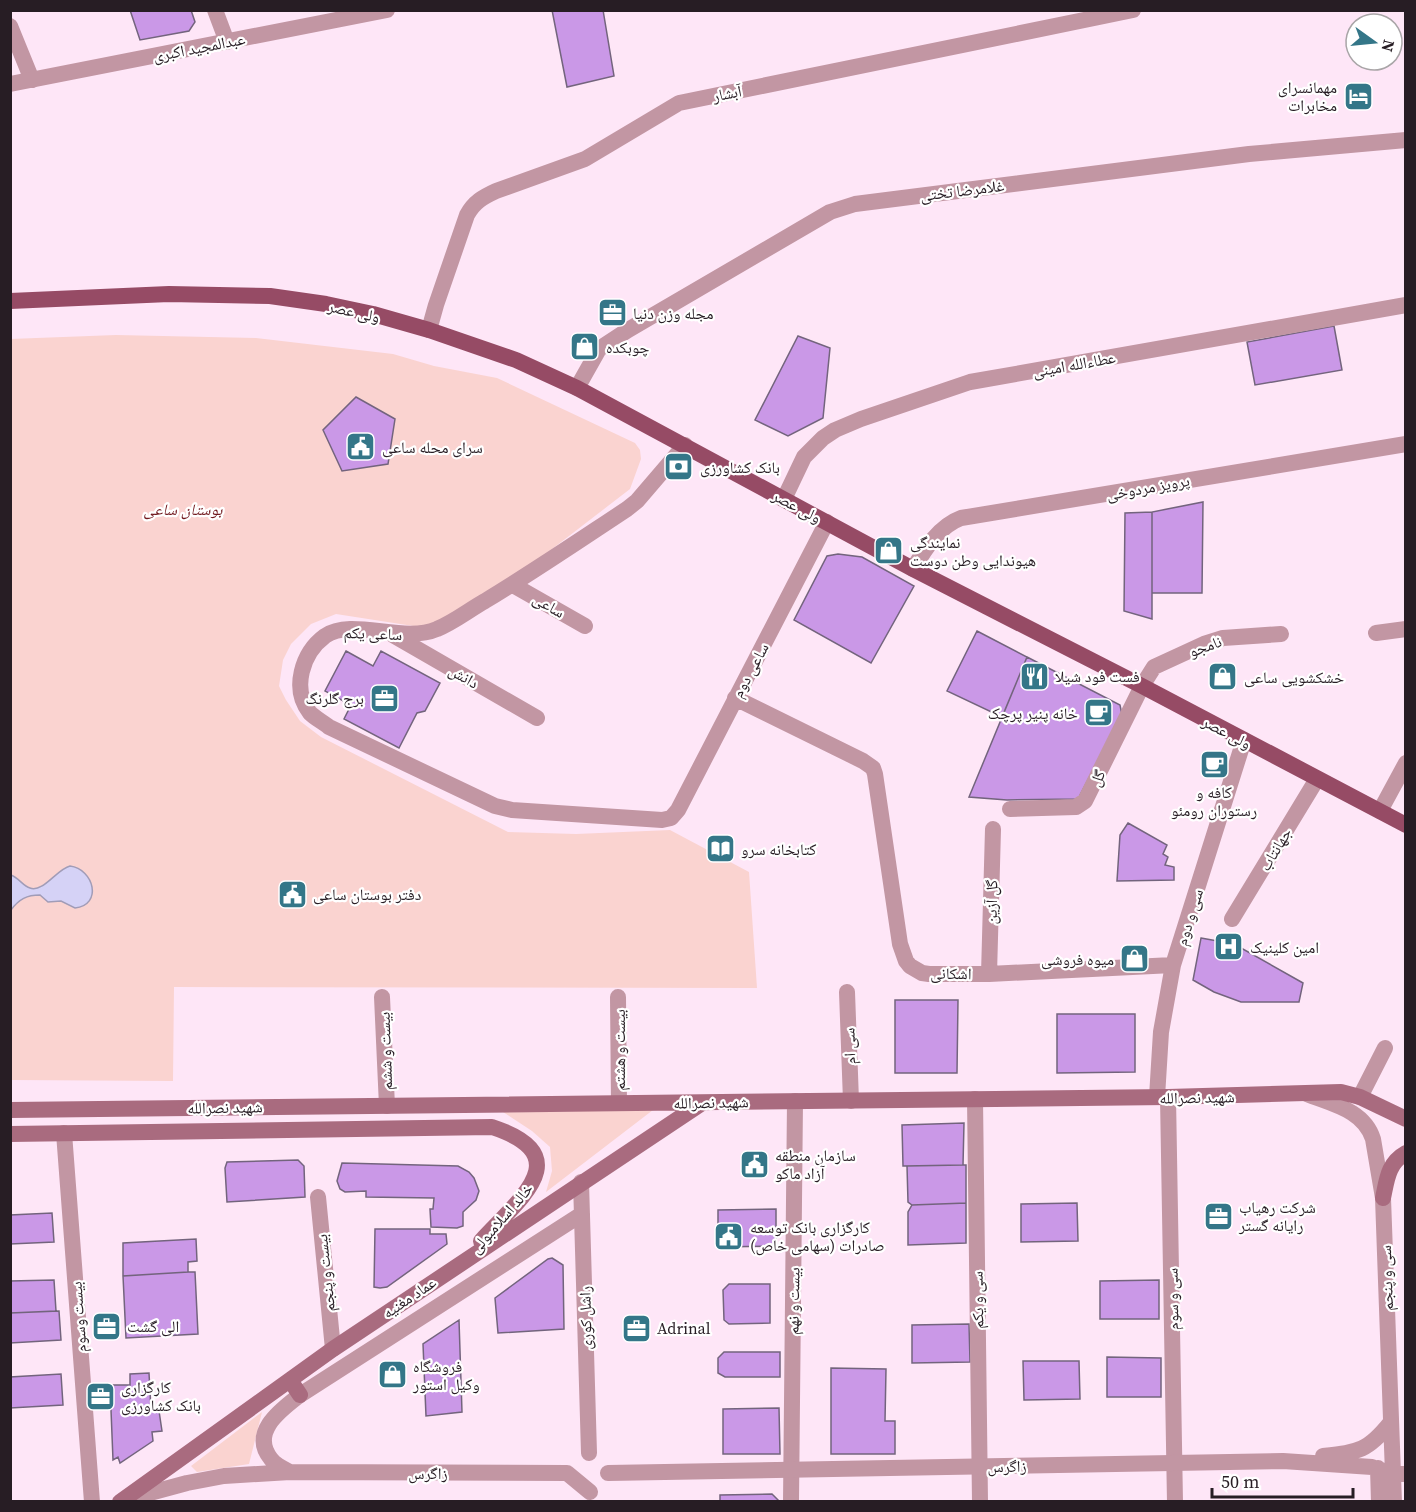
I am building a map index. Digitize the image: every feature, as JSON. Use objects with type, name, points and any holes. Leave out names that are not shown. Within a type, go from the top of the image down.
[{"type":"main road","name":"ولی عصر","points":[[10,301],[169,294],[270,296],[374,314],[516,360],[578,388],[913,569],[1406,825]]},
{"type":"main road","name":"شهید نصرالله","points":[[10,1110],[1163,1097],[1341,1092],[1359,1097],[1406,1119]]},
{"type":"main road","name":"عماد مغنیه","points":[[121,1501],[333,1349],[703,1102]]},
{"type":"main road","points":[[312,1106],[314,1129]]},
{"type":"main road","points":[[62,1109],[64,1133]]},
{"type":"main road","name":"شهید نصرالله","points":[[10,1134],[492,1127]]},
{"type":"main road","name":"خالد اسلامبولی","points":[[463,1261],[527,1191],[537,1174],[536,1159],[529,1148],[518,1137],[492,1127]]},
{"type":"main road","points":[[1383,1198],[1392,1163],[1406,1153]]},
{"type":"main road","points":[[290,1380],[300,1395]]},
{"type":"street","points":[[215,10],[227,42]]},
{"type":"street","name":"عبدالمجید اکبری","points":[[10,84],[387,10]]},
{"type":"street","name":"آبشار","points":[[429,330],[467,215],[473,205],[496,191],[585,159],[679,102],[1133,10]]},
{"type":"street","points":[[10,26],[32,80]]},
{"type":"street","name":"غلامرضا تختی","points":[[578,388],[599,349],[830,212],[844,207],[1249,154],[1406,140]]},
{"type":"street","name":"عطاءالله امینی","points":[[784,499],[804,457],[829,434],[861,419],[970,382],[1406,305]]},
{"type":"street","name":"پرویز مردوخی","points":[[913,569],[927,546],[950,522],[962,518],[1406,444]]},
{"type":"street","name":"ساعی یکم","points":[[671,818],[662,820],[512,810],[495,806],[329,727],[310,713],[302,694],[300,672],[311,650],[325,636],[342,629],[411,635],[438,629],[513,585],[637,501],[685,445]]},
{"type":"street","name":"ساعی دوم","points":[[671,818],[678,810],[828,522]]},
{"type":"street","name":"ساعی","points":[[513,585],[585,626]]},
{"type":"street","points":[[1376,633],[1406,629]]},
{"type":"street","name":"دانش","points":[[390,633],[537,718]]},
{"type":"street","name":"نامجو","points":[[1142,686],[1154,667],[1204,644],[1223,638],[1281,634]]},
{"type":"street","name":"گل","points":[[1010,809],[1076,807],[1085,801],[1142,686]]},
{"type":"street","name":"اشکانی","points":[[735,698],[873,768],[900,944],[906,961],[914,969],[922,973],[989,974],[1173,965]]},
{"type":"street","name":"سی و دوم","points":[[1163,1097],[1161,1032],[1173,965],[1244,740]]},
{"type":"street","points":[[1380,811],[1406,763]]},
{"type":"street","name":"جهانتاب","points":[[1232,919],[1317,779]]},
{"type":"street","name":"گل آزین","points":[[989,974],[993,829]]},
{"type":"street","name":"سی ام","points":[[847,992],[851,1101]]},
{"type":"street","name":"بیست و ششم","points":[[382,997],[387,1106]]},
{"type":"street","name":"بیست و هشتم","points":[[618,997],[619,1103]]},
{"type":"street","points":[[1359,1097],[1385,1048]]},
{"type":"street","name":"سی و پنجم","points":[[1307,1094],[1357,1114],[1370,1129],[1373,1139],[1383,1198],[1394,1502]]},
{"type":"street","name":"سی و سوم","points":[[1163,1097],[1175,1502]]},
{"type":"street","name":"سی و یکم","points":[[975,1099],[980,1502]]},
{"type":"street","name":"بیست و نهم","points":[[791,1502],[795,1101]]},
{"type":"street","name":"بیست وسوم","points":[[64,1133],[92,1502]]},
{"type":"street","name":"راشل کوری","points":[[581,1182],[589,1453]]},
{"type":"street","name":"بیست و پنجم","points":[[318,1197],[333,1349]]},
{"type":"street","name":"عماد مغنیه","points":[[290,1472],[272,1461],[267,1453],[264,1441],[266,1429],[275,1414],[300,1395],[582,1214]]},
{"type":"street","points":[[1283,1461],[1335,1455],[1365,1448],[1374,1443],[1391,1422]]},
{"type":"street","points":[[589,1453],[608,1473],[590,1497],[567,1473],[589,1453]]},
{"type":"street","name":"زاگرس","points":[[608,1473],[1283,1461],[1392,1472]]},
{"type":"street","name":"زاگرس","points":[[121,1501],[203,1479],[290,1472],[567,1473]]},
{"type":"street","name":"سی و پنجم","points":[[1379,1502],[1392,1472]]},
{"type":"green space","name":"بوستان ساعی","points":[[116,335],[256,338],[393,354],[434,366],[497,378],[635,443],[640,450],[641,459],[630,489],[508,583],[426,628],[336,614],[311,624],[291,644],[283,660],[279,686],[300,721],[321,737],[508,832],[576,834],[670,830],[749,872],[757,988],[174,987],[173,1081],[11,1080],[10,339]]},
{"type":"green space","points":[[653,1110],[546,1192],[552,1171],[550,1147],[532,1131],[503,1112]]},
{"type":"green space","points":[[262,1412],[249,1464],[197,1472],[191,1466]]},
{"type":"water","points":[[70,866],[85,873],[90,880],[92,894],[84,905],[75,908],[61,901],[48,902],[40,895],[35,895],[24,898],[11,910],[11,875],[35,889]]},
{"type":"building","points":[[130,10],[191,10],[195,22],[189,31],[140,40]]},
{"type":"building","points":[[552,10],[603,10],[614,76],[567,87]]},
{"type":"building","points":[[1334,326],[1342,370],[1255,385],[1247,342]]},
{"type":"building","points":[[798,336],[830,348],[823,418],[788,436],[755,420]]},
{"type":"building","name":"سرای محله ساعی","points":[[356,397],[395,419],[388,464],[342,471],[323,430]]},
{"type":"building","points":[[1203,502],[1202,593],[1152,593],[1152,512]]},
{"type":"building","points":[[1152,512],[1152,619],[1124,611],[1125,513]]},
{"type":"building","points":[[838,554],[862,557],[914,586],[871,663],[794,620],[827,556]]},
{"type":"building","points":[[977,631],[1027,657],[1002,717],[947,691]]},
{"type":"building","name":"برج گلرنگ","points":[[346,651],[373,666],[381,651],[440,683],[425,711],[417,713],[399,748],[344,719],[351,705],[325,691]]},
{"type":"building","points":[[1027,657],[1120,705],[1122,715],[1078,799],[1007,800],[969,797]]},
{"type":"building","points":[[1128,823],[1167,845],[1163,854],[1168,857],[1165,865],[1174,867],[1174,880],[1117,881],[1120,835]]},
{"type":"building","points":[[1201,938],[1234,944],[1303,983],[1299,1002],[1241,1002],[1214,992],[1193,980]]},
{"type":"building","points":[[895,1000],[958,1000],[957,1073],[895,1073]]},
{"type":"building","points":[[1057,1014],[1135,1014],[1135,1072],[1057,1073]]},
{"type":"building","points":[[964,1123],[963,1165],[903,1166],[902,1125]]},
{"type":"building","points":[[298,1160],[304,1166],[305,1197],[227,1202],[225,1168],[227,1162]]},
{"type":"building","points":[[342,1163],[458,1166],[469,1172],[479,1191],[476,1200],[463,1212],[463,1226],[457,1228],[431,1227],[430,1209],[433,1209],[434,1198],[366,1197],[366,1191],[345,1192],[340,1189],[337,1181]]},
{"type":"building","points":[[966,1165],[966,1203],[912,1205],[908,1202],[907,1166]]},
{"type":"building","points":[[966,1203],[966,1243],[908,1245],[908,1212],[912,1205]]},
{"type":"building","points":[[1077,1203],[1078,1241],[1021,1242],[1021,1204]]},
{"type":"building","points":[[776,1209],[776,1246],[718,1247],[718,1210]]},
{"type":"building","points":[[52,1213],[54,1242],[10,1244],[10,1215]]},
{"type":"building","points":[[375,1229],[430,1229],[430,1234],[446,1234],[447,1244],[387,1287],[374,1287]]},
{"type":"building","points":[[196,1239],[197,1261],[188,1262],[188,1272],[123,1276],[123,1243]]},
{"type":"building","points":[[552,1258],[563,1265],[564,1329],[498,1333],[495,1298]]},
{"type":"building","points":[[195,1272],[198,1334],[126,1338],[123,1276]]},
{"type":"building","points":[[54,1280],[56,1311],[10,1313],[10,1281]]},
{"type":"building","points":[[1159,1280],[1159,1319],[1100,1319],[1100,1281]]},
{"type":"building","points":[[729,1284],[770,1284],[770,1323],[729,1324],[724,1320],[723,1290]]},
{"type":"building","points":[[59,1311],[61,1340],[10,1343],[10,1313]]},
{"type":"building","points":[[459,1320],[462,1412],[426,1416],[423,1344]]},
{"type":"building","points":[[969,1324],[970,1362],[912,1363],[912,1325]]},
{"type":"building","points":[[724,1352],[780,1352],[780,1377],[725,1377],[718,1373],[718,1358]]},
{"type":"building","points":[[1107,1357],[1161,1358],[1161,1397],[1107,1397]]},
{"type":"building","points":[[1023,1361],[1079,1361],[1080,1399],[1024,1400]]},
{"type":"building","points":[[831,1368],[886,1369],[885,1421],[895,1421],[895,1454],[831,1454]]},
{"type":"building","points":[[149,1373],[151,1410],[159,1411],[162,1431],[152,1432],[153,1441],[120,1463],[118,1457],[113,1460],[110,1385],[130,1385],[130,1374]]},
{"type":"building","points":[[61,1374],[63,1405],[10,1408],[10,1377]]},
{"type":"building","points":[[779,1408],[780,1454],[723,1454],[723,1409]]},
{"type":"building","points":[[772,1494],[780,1502],[720,1502],[720,1495]]},
{"type":"place","name":"مهمانسرای مخابرات","points":[[1358,96]]},
{"type":"place","name":"مجله وزن دنیا","points":[[612,313]]},
{"type":"place","name":"چوبکده","points":[[585,347]]},
{"type":"place","name":"سرای محله ساعی","points":[[361,447]]},
{"type":"place","name":"بانک کشاورزی","points":[[679,467]]},
{"type":"place","name":"نمایندگی هیوندایی وطن دوست","points":[[889,551]]},
{"type":"place","name":"فست فود شیلا","points":[[1034,676]]},
{"type":"place","name":"خشکشویی ساعی","points":[[1223,677]]},
{"type":"place","name":"برج گلرنگ","points":[[385,698]]},
{"type":"place","name":"خانه پنیر پرچک","points":[[1099,713]]},
{"type":"place","name":"کافه و رستوران رومئو","points":[[1214,764]]},
{"type":"place","name":"کتابخانه سرو","points":[[720,849]]},
{"type":"place","name":"دفتر بوستان ساعی","points":[[292,894]]},
{"type":"place","name":"امین کلینیک","points":[[1229,947]]},
{"type":"place","name":"میوه فروشی","points":[[1135,959]]},
{"type":"place","name":"سازمان منطقه آزاد ماکو","points":[[754,1164]]},
{"type":"place","name":"شرکت رهیاب رایانه گستر","points":[[1218,1216]]},
{"type":"place","name":"کارگزاری بانک توسعه صادرات (سهامی خاص)","points":[[729,1236]]},
{"type":"place","name":"الی گشت","points":[[106,1326]]},
{"type":"place","name":"Adrinal","points":[[636,1328]]},
{"type":"place","name":"فروشگاه وکیل استور","points":[[392,1375]]},
{"type":"place","name":"کارگزاری بانک کشاورزی","points":[[100,1396]]}]
